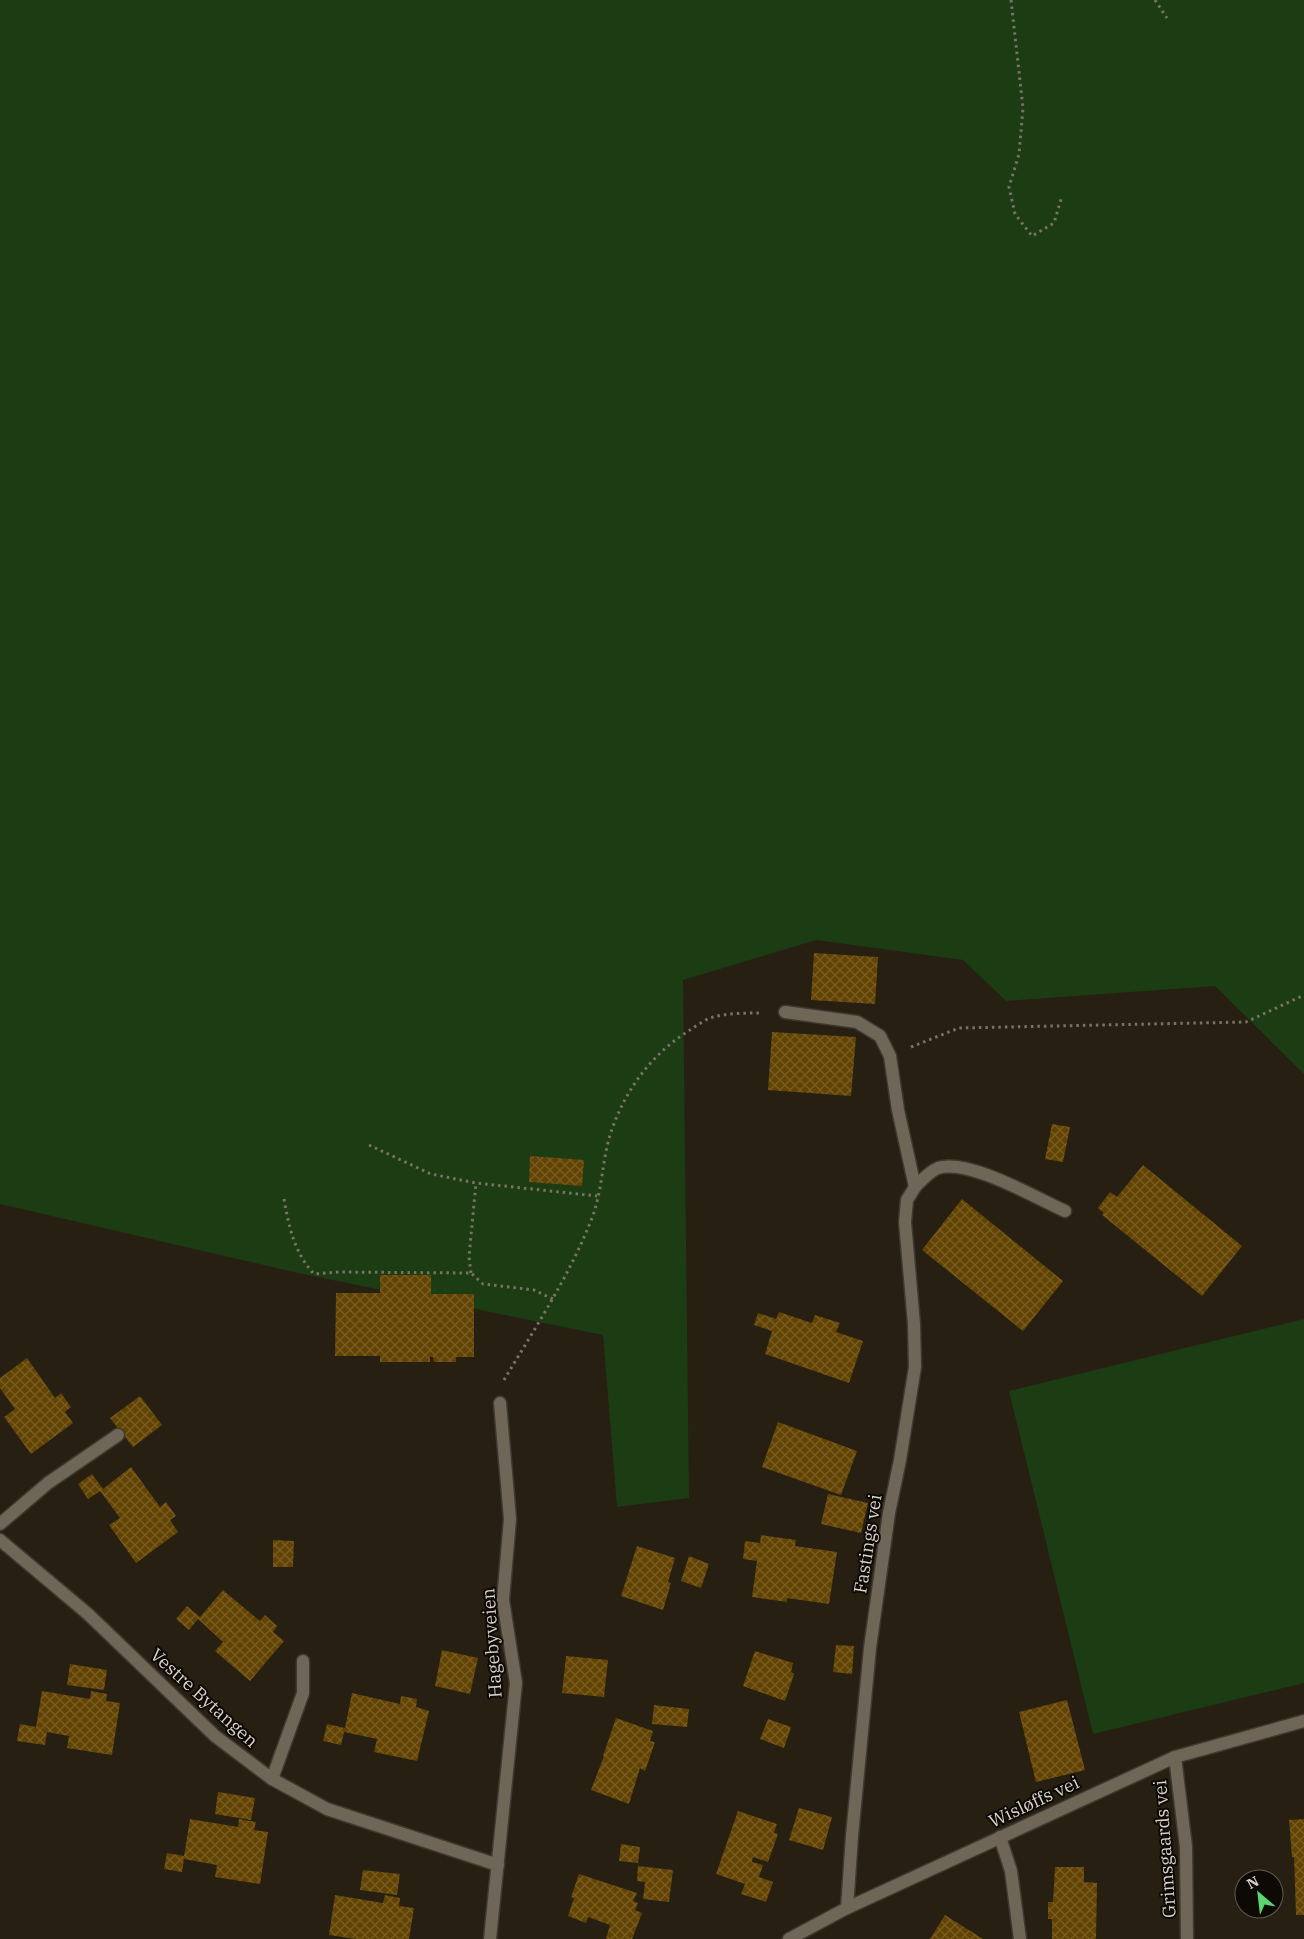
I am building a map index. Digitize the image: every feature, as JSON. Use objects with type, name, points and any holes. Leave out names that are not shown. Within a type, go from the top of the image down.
[{"type":"street","points":[[785,1012],[856,1022],[880,1036],[890,1056],[898,1110],[914,1187],[936,1168],[949,1165],[968,1169],[1006,1183],[1065,1211]]},
{"type":"street","name":"Fastings vei","points":[[847,1908],[870,1648],[889,1513],[915,1368],[914,1324],[905,1222],[907,1200],[914,1187]]},
{"type":"street","name":"Hagebyveien","points":[[490,1939],[516,1683],[503,1600],[510,1519],[500,1404]]},
{"type":"street","points":[[0,1524],[48,1483],[118,1435]]},
{"type":"street","name":"Vestre Bytangen","points":[[0,1540],[88,1614],[215,1736],[272,1779],[327,1809],[498,1865]]},
{"type":"street","points":[[272,1779],[303,1693],[303,1661]]},
{"type":"street","name":"Wisløffs vei","points":[[789,1939],[847,1908],[1175,1757],[1304,1721]]},
{"type":"street","name":"Grimsgaards vei","points":[[1175,1757],[1186,1847],[1187,1939]]},
{"type":"street","points":[[1000,1837],[1011,1871],[1020,1939]]},
{"type":"path","points":[[1011,0],[1023,108],[1019,154],[1009,187],[1015,214],[1032,236],[1054,222],[1062,196]]},
{"type":"path","points":[[1155,0],[1167,18]]},
{"type":"path","points":[[890,1056],[959,1028],[1246,1022],[1304,996]]},
{"type":"path","points":[[500,1404],[502,1384],[553,1299],[593,1216],[612,1129],[624,1101],[640,1074],[661,1050],[709,1018],[734,1013],[785,1012]]},
{"type":"path","points":[[369,1145],[430,1174],[476,1183],[597,1196]]},
{"type":"path","points":[[471,1273],[470,1256],[476,1183]]},
{"type":"path","points":[[284,1199],[288,1224],[295,1247],[314,1274],[338,1272],[471,1273],[484,1284],[534,1290],[553,1299]]},
{"type":"green space","points":[[0,0],[1304,0],[1304,1074],[1215,986],[1006,1001],[963,960],[816,940],[683,980],[689,1498],[617,1507],[603,1335],[298,1273],[0,1204]]},
{"type":"green space","points":[[1304,1319],[1304,1683],[1093,1734],[1009,1391]]},
{"type":"building","points":[[814,953],[878,957],[875,1004],[811,1000]]},
{"type":"building","points":[[772,1032],[856,1037],[851,1096],[768,1090]]},
{"type":"building","points":[[1052,1124],[1070,1127],[1063,1162],[1045,1159]]},
{"type":"building","points":[[530,1156],[584,1160],[582,1186],[529,1182]]},
{"type":"building","points":[[1143,1165],[1242,1246],[1202,1296],[1102,1215],[1104,1213],[1098,1208],[1110,1192],[1117,1197]]},
{"type":"building","points":[[962,1199],[1063,1281],[1023,1331],[922,1250]]},
{"type":"building","points":[[380,1275],[431,1275],[431,1294],[474,1294],[474,1357],[456,1357],[456,1362],[434,1362],[433,1357],[430,1357],[430,1362],[380,1362],[380,1356],[335,1356],[336,1293],[380,1293]]},
{"type":"building","points":[[779,1312],[812,1323],[815,1315],[840,1323],[836,1332],[863,1341],[849,1383],[765,1354],[772,1331],[754,1325],[758,1313],[776,1319]]},
{"type":"building","points":[[27,1358],[55,1398],[61,1393],[71,1407],[65,1412],[73,1423],[31,1454],[4,1417],[15,1409],[0,1388],[0,1378]]},
{"type":"building","points":[[140,1396],[162,1425],[133,1447],[110,1418]]},
{"type":"building","points":[[778,1422],[857,1451],[841,1495],[762,1467]]},
{"type":"building","points":[[131,1467],[160,1507],[166,1502],[176,1516],[170,1520],[178,1532],[136,1563],[109,1525],[120,1518],[100,1491],[88,1499],[78,1484],[92,1474],[103,1489]]},
{"type":"building","points":[[828,1494],[868,1503],[861,1533],[821,1524]]},
{"type":"building","points":[[761,1535],[796,1540],[795,1546],[837,1552],[829,1604],[787,1598],[787,1602],[752,1597],[757,1561],[743,1559],[745,1541],[760,1543]]},
{"type":"building","points":[[273,1540],[294,1541],[293,1567],[273,1567]]},
{"type":"building","points":[[637,1546],[675,1558],[668,1582],[671,1583],[663,1610],[621,1596]]},
{"type":"building","points":[[689,1556],[709,1564],[701,1588],[681,1581]]},
{"type":"building","points":[[223,1590],[260,1621],[265,1615],[277,1626],[273,1632],[284,1641],[250,1681],[215,1651],[223,1642],[198,1619],[189,1630],[176,1619],[187,1606],[200,1617]]},
{"type":"building","points":[[836,1645],[854,1646],[852,1674],[833,1672]]},
{"type":"building","points":[[442,1650],[478,1658],[470,1694],[435,1686]]},
{"type":"building","points":[[755,1651],[793,1663],[791,1672],[794,1674],[785,1701],[743,1686]]},
{"type":"building","points":[[566,1656],[608,1660],[604,1697],[562,1693]]},
{"type":"building","points":[[70,1664],[107,1670],[104,1690],[67,1685]]},
{"type":"building","points":[[42,1691],[90,1699],[91,1691],[107,1694],[106,1701],[120,1703],[112,1755],[67,1748],[69,1736],[47,1732],[45,1745],[17,1741],[20,1724],[36,1727]]},
{"type":"building","points":[[352,1693],[400,1704],[401,1696],[417,1699],[416,1707],[429,1711],[417,1761],[374,1752],[377,1739],[344,1732],[341,1745],[323,1741],[327,1724],[345,1728]]},
{"type":"building","points":[[1067,1700],[1085,1770],[1036,1782],[1019,1712]]},
{"type":"building","points":[[654,1705],[689,1709],[687,1727],[652,1724]]},
{"type":"building","points":[[616,1718],[653,1731],[650,1741],[655,1742],[645,1771],[640,1768],[629,1804],[591,1790]]},
{"type":"building","points":[[768,1719],[791,1727],[784,1748],[760,1739]]},
{"type":"building","points":[[218,1792],[255,1798],[251,1820],[215,1814]]},
{"type":"building","points":[[799,1808],[832,1817],[823,1850],[789,1840]]},
{"type":"building","points":[[738,1811],[777,1824],[774,1833],[778,1834],[768,1862],[753,1857],[752,1862],[763,1865],[759,1877],[773,1882],[766,1902],[741,1894],[745,1884],[716,1874]]},
{"type":"building","points":[[190,1819],[238,1827],[239,1819],[256,1822],[254,1830],[268,1832],[260,1884],[215,1877],[217,1865],[184,1859],[182,1872],[164,1869],[167,1853],[184,1856]]},
{"type":"building","points":[[1304,1819],[1304,1915],[1296,1915],[1294,1857],[1292,1857],[1289,1820]]},
{"type":"building","points":[[621,1844],[640,1847],[638,1863],[619,1861]]},
{"type":"building","points":[[638,1866],[673,1870],[669,1902],[643,1899],[645,1882],[637,1881]]},
{"type":"building","points":[[1055,1867],[1084,1867],[1084,1882],[1097,1883],[1096,1939],[1052,1939],[1052,1919],[1048,1919],[1048,1902],[1053,1902]]},
{"type":"building","points":[[363,1870],[400,1874],[397,1895],[360,1890]]},
{"type":"building","points":[[579,1874],[637,1893],[633,1901],[638,1903],[635,1910],[642,1913],[632,1939],[606,1939],[610,1925],[588,1917],[586,1923],[568,1916],[574,1898],[571,1897]]},
{"type":"building","points":[[335,1895],[383,1903],[385,1895],[400,1898],[399,1906],[414,1908],[409,1939],[356,1939],[329,1935]]},
{"type":"building","points":[[945,1915],[983,1939],[930,1939]]}]
